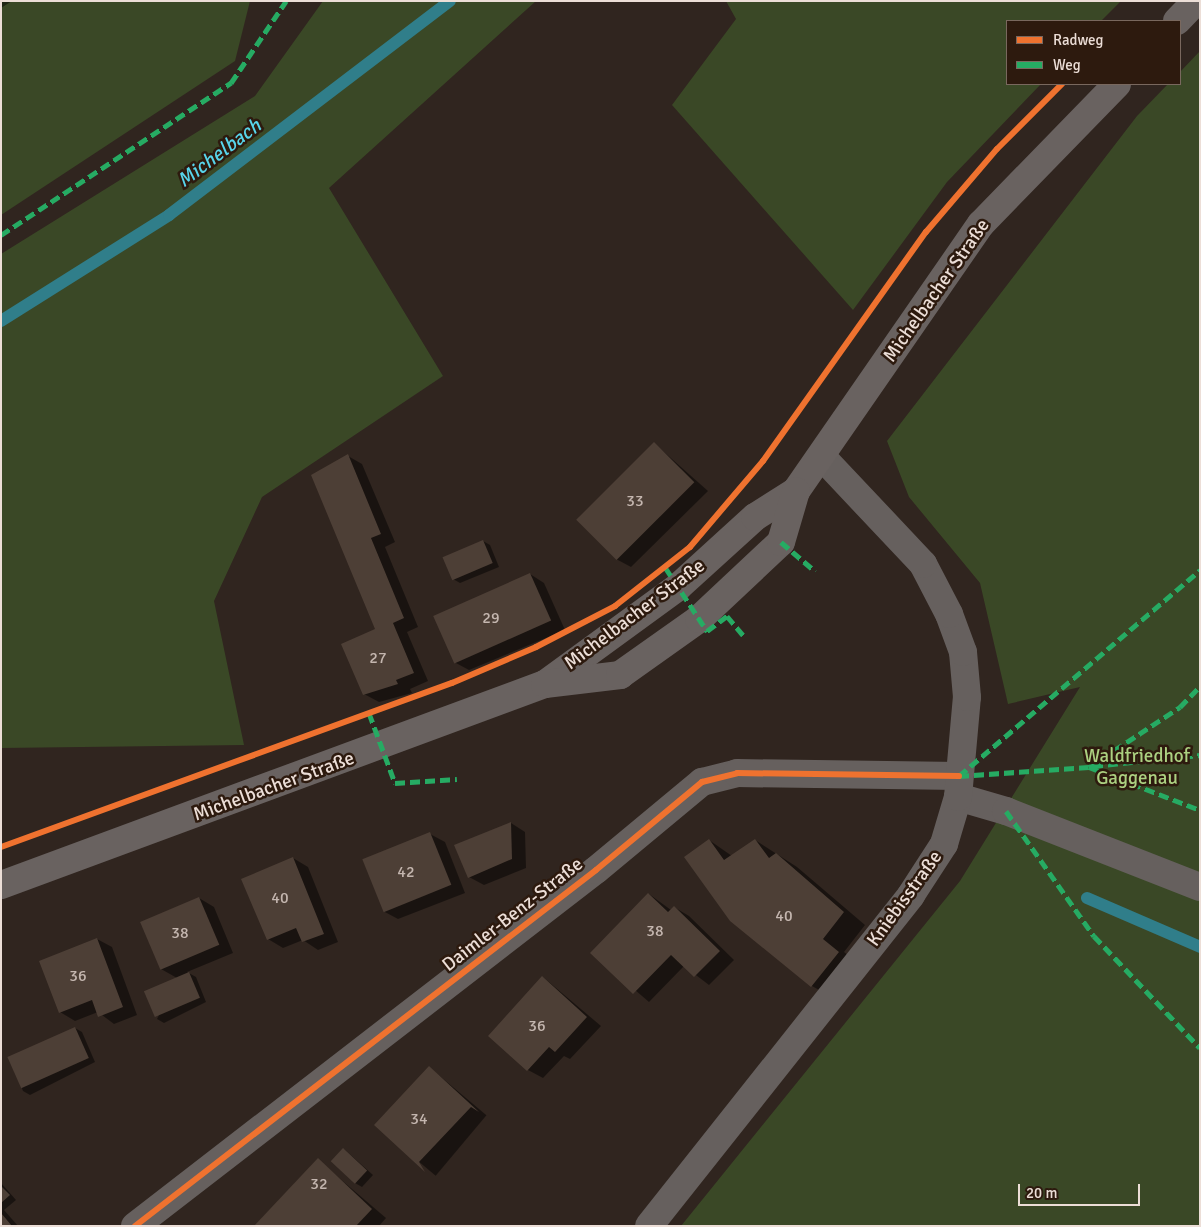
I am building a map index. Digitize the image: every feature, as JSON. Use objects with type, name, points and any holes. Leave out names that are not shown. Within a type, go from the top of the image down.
[{"type":"main road","points":[[1178,20],[1196,1]]},
{"type":"main road","name":"Michelbacher Straße","points":[[545,684],[678,586],[755,517],[796,491],[822,457],[981,224],[1116,85]]},
{"type":"main road","name":"Michelbacher Straße","points":[[1,885],[545,684],[620,675],[699,619],[781,542],[796,491]]},
{"type":"street","name":"Kniebisstraße","points":[[649,1226],[911,895],[944,844],[958,787],[967,697],[963,652],[949,614],[923,564],[822,457]]},
{"type":"street","name":"Daimler-Benz-Straße","points":[[135,1226],[596,870],[702,782],[738,773],[958,787],[1006,811],[1200,886]]},
{"type":"green space","points":[[1,1],[250,1],[235,61],[1,215]]},
{"type":"green space","points":[[323,1],[536,1],[329,188],[443,376],[262,497],[214,601],[244,745],[1,748],[1,254],[255,96]]},
{"type":"green space","points":[[726,1],[1121,1],[1102,20],[1006,20],[1006,85],[1040,85],[947,182],[853,310],[672,105],[736,19]]},
{"type":"green space","name":"Waldfriedhof Gaggenau","points":[[1200,51],[1200,1226],[681,1226],[960,881],[1080,687],[1008,704],[980,583],[909,497],[887,441],[1137,116],[1167,85],[1181,85],[1181,71]]},
{"type":"building","points":[[654,442],[694,482],[617,560],[576,520]]},
{"type":"building","points":[[348,454],[381,534],[371,538],[404,618],[393,623],[414,673],[396,680],[398,684],[363,695],[341,644],[375,629],[311,475]]},
{"type":"building","points":[[483,540],[493,563],[452,580],[442,557]]},
{"type":"building","points":[[530,573],[551,621],[454,664],[433,616]]},
{"type":"building","points":[[511,822],[512,859],[468,878],[454,845]]},
{"type":"building","points":[[430,832],[451,885],[384,912],[362,859]]},
{"type":"building","points":[[709,839],[724,860],[755,839],[769,858],[776,853],[844,912],[823,939],[839,952],[811,987],[730,921],[684,857]]},
{"type":"building","points":[[293,857],[324,934],[302,942],[296,928],[267,940],[241,879]]},
{"type":"building","points":[[648,893],[668,912],[674,906],[720,951],[694,977],[671,955],[633,994],[590,953]]},
{"type":"building","points":[[199,897],[219,945],[160,970],[140,922]]},
{"type":"building","points":[[97,938],[123,1007],[98,1017],[92,1000],[59,1013],[39,961]]},
{"type":"building","points":[[189,972],[200,998],[155,1017],[144,991]]},
{"type":"building","points":[[542,976],[587,1017],[555,1052],[549,1047],[527,1071],[488,1036]]},
{"type":"building","points":[[75,1027],[89,1058],[21,1088],[7,1057]]},
{"type":"building","points":[[429,1066],[479,1112],[471,1107],[419,1162],[425,1172],[374,1125]]},
{"type":"building","points":[[343,1148],[367,1171],[355,1184],[331,1161]]},
{"type":"building","points":[[318,1158],[372,1209],[356,1226],[254,1226]]},
{"type":"building","points":[[1,1186],[10,1195],[1,1203]]},
{"type":"building","points":[[1,1213],[12,1226],[1,1226]]},
{"type":"waterway","name":"Michelbach","points":[[1,321],[169,215],[450,1]]},
{"type":"waterway","points":[[1087,898],[1200,947]]},
{"type":"marked path","points":[[1,235],[231,83],[286,1]]},
{"type":"marked path","points":[[781,542],[815,571]]},
{"type":"marked path","points":[[665,567],[707,631],[727,616],[743,635]]},
{"type":"marked path","points":[[959,776],[1200,570]]},
{"type":"marked path","points":[[959,776],[1089,767],[1180,707],[1200,686]]},
{"type":"marked path","points":[[369,713],[395,783],[457,779]]},
{"type":"marked path","points":[[1093,766],[1200,755]]},
{"type":"marked path","points":[[1089,767],[1200,810]]},
{"type":"marked path","points":[[1006,811],[1094,936],[1200,1048]]},
{"type":"cycle path","points":[[1,847],[452,683],[536,647],[615,606],[690,547],[763,461],[926,232],[997,149],[1061,85]]},
{"type":"cycle path","points":[[135,1226],[596,870],[702,782],[737,773],[959,776]]}]
